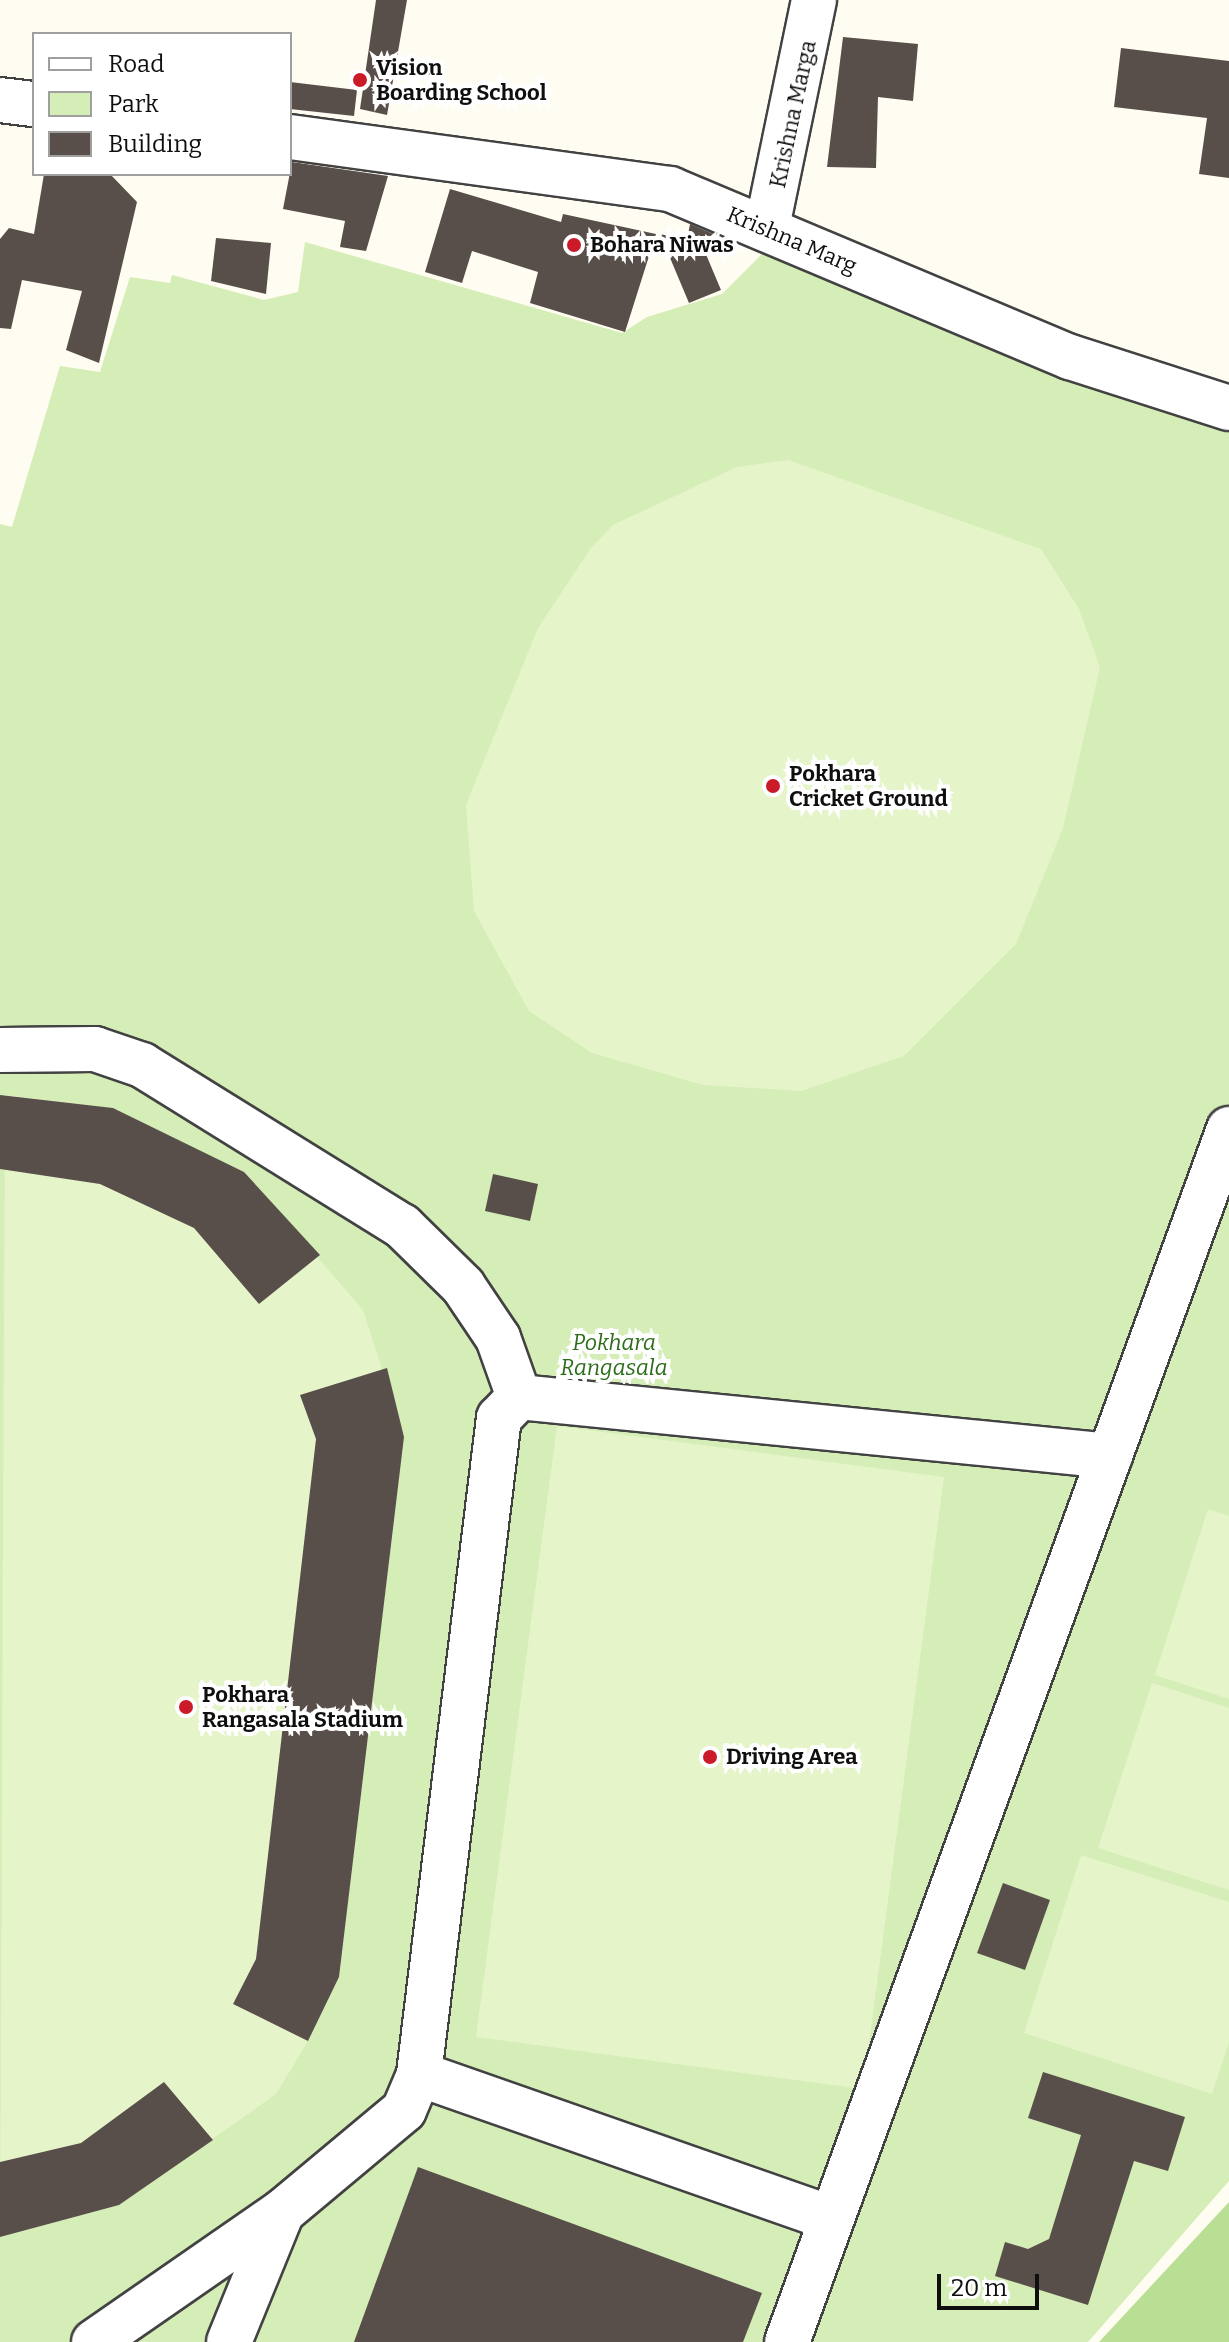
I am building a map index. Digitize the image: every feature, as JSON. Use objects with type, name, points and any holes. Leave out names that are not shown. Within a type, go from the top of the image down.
[{"type":"street","name":"Krishna Marga","points":[[767,227],[814,0]]},
{"type":"street","points":[[0,100],[32,104]]},
{"type":"street","name":"Krishna Marg","points":[[292,137],[670,189],[767,227],[1070,357],[1229,408]]},
{"type":"street","points":[[0,1050],[95,1049],[142,1065],[402,1226],[463,1286],[498,1338],[519,1397]]},
{"type":"street","points":[[787,2342],[1229,1129]]},
{"type":"street","points":[[519,1397],[1110,1456]]},
{"type":"street","points":[[94,2342],[282,2212],[404,2110],[419,2074],[499,1418],[519,1397]]},
{"type":"street","points":[[419,2074],[831,2218]]},
{"type":"street","points":[[229,2342],[282,2212]]},
{"type":"green space","name":"Pokhara Rangasala","points":[[305,242],[622,333],[647,317],[722,294],[762,254],[1229,432],[1229,2181],[1088,2342],[0,2342],[0,524],[12,527],[60,366],[100,372],[130,277],[170,283],[172,275],[264,300],[298,292]]},
{"type":"green space","name":"Pokhara Cricket Ground","points":[[788,460],[1041,549],[1079,609],[1100,667],[1063,828],[1016,944],[904,1056],[801,1091],[703,1085],[592,1053],[529,1011],[474,911],[466,805],[538,628],[591,548],[613,525],[737,467]]},
{"type":"green space","name":"Pokhara Rangasala Stadium","points":[[5,1095],[113,1108],[244,1172],[363,1310],[404,1437],[339,1977],[308,2041],[276,2094],[119,2205],[0,2237]]},
{"type":"green space","name":"Driving Area","points":[[557,1426],[944,1477],[863,2089],[476,2037]]},
{"type":"green space","points":[[1208,1509],[1229,1516],[1229,1699],[1155,1675]]},
{"type":"green space","points":[[1152,1683],[1229,1708],[1229,1890],[1098,1848]]},
{"type":"green space","points":[[1081,1855],[1229,1902],[1229,2042],[1212,2094],[1024,2033]]},
{"type":"green space","points":[[1229,2202],[1229,2342],[1099,2342]]},
{"type":"building","points":[[376,0],[407,0],[387,115],[360,109]]},
{"type":"building","points":[[843,37],[918,44],[913,101],[878,97],[876,168],[827,167]]},
{"type":"building","points":[[1121,48],[1229,61],[1229,178],[1199,174],[1207,118],[1114,107]]},
{"type":"building","points":[[292,82],[357,90],[354,116],[292,109]]},
{"type":"building","points":[[292,162],[388,176],[366,251],[340,247],[345,221],[283,209],[289,176],[292,176]]},
{"type":"building","points":[[44,176],[112,176],[137,202],[99,363],[66,350],[82,291],[22,280],[11,329],[0,328],[0,239],[9,228],[34,234]]},
{"type":"building","points":[[450,189],[561,222],[563,214],[656,234],[625,332],[530,303],[538,272],[472,251],[462,283],[425,272]]},
{"type":"building","points":[[690,224],[732,242],[730,255],[705,252],[721,290],[689,303],[660,234],[687,240]]},
{"type":"building","points":[[216,238],[271,243],[266,294],[211,281]]},
{"type":"building","points":[[0,1095],[113,1108],[244,1172],[320,1255],[259,1304],[194,1228],[100,1184],[0,1169]]},
{"type":"building","points":[[493,1174],[538,1184],[530,1221],[485,1211]]},
{"type":"building","points":[[387,1368],[404,1437],[339,1977],[308,2041],[233,2004],[256,1959],[316,1439],[300,1395]]},
{"type":"building","points":[[1003,1883],[1050,1900],[1025,1970],[977,1953]]},
{"type":"building","points":[[1043,2072],[1185,2117],[1168,2171],[1134,2161],[1088,2305],[995,2276],[1005,2242],[1028,2249],[1049,2239],[1081,2135],[1028,2118]]},
{"type":"building","points":[[164,2082],[213,2140],[119,2205],[0,2237],[0,2162],[81,2143]]},
{"type":"building","points":[[418,2167],[762,2293],[743,2342],[354,2342]]},
{"type":"place","name":"Vision Boarding School","points":[[360,80]]},
{"type":"place","name":"Bohara Niwas","points":[[574,245]]},
{"type":"place","name":"Pokhara Cricket Ground","points":[[773,786]]},
{"type":"place","name":"Pokhara Rangasala Stadium","points":[[186,1707]]},
{"type":"place","name":"Driving Area","points":[[710,1757]]}]
